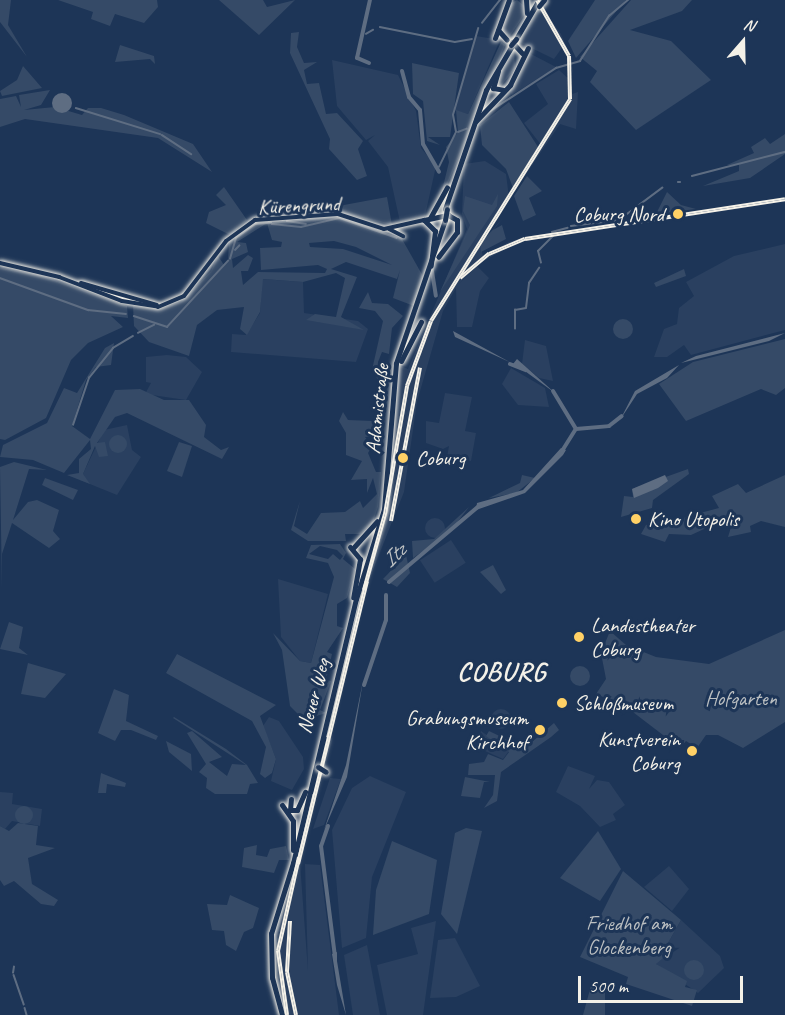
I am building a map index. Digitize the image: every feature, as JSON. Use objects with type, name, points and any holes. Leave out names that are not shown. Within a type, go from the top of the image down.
[{"type":"highway","points":[[495,38],[509,0]]},
{"type":"highway","points":[[526,0],[526,18]]},
{"type":"highway","points":[[427,220],[456,164],[511,41],[540,2]]},
{"type":"highway","points":[[446,209],[476,121],[511,41],[540,2]]},
{"type":"highway","points":[[498,28],[522,53]]},
{"type":"highway","points":[[499,69],[494,91],[502,92],[512,79],[526,47],[519,62]]},
{"type":"highway","points":[[476,121],[512,79]]},
{"type":"highway","points":[[438,237],[456,164]]},
{"type":"highway","points":[[427,220],[451,215],[458,228]]},
{"type":"highway","points":[[427,220],[438,237]]},
{"type":"highway","points":[[444,220],[448,232],[458,228]]},
{"type":"highway","points":[[433,263],[458,228]]},
{"type":"highway","name":"Adamistraße","points":[[433,263],[438,237]]},
{"type":"highway","name":"Adamistraße","points":[[368,551],[377,521],[390,376],[433,263],[438,237]]},
{"type":"highway","name":"Adamistraße","points":[[368,551],[386,500],[391,388],[420,297]]},
{"type":"highway","points":[[391,388],[409,338],[421,322]]},
{"type":"highway","points":[[353,597],[360,561],[351,548],[371,531],[377,521]]},
{"type":"highway","name":"Neuer Weg","points":[[295,847],[305,792],[332,702],[353,597],[368,551]]},
{"type":"highway","name":"Neuer Weg","points":[[295,847],[334,703],[368,551]]},
{"type":"highway","points":[[292,864],[334,703]]},
{"type":"highway","points":[[319,764],[326,772]]},
{"type":"highway","points":[[295,847],[293,820],[283,804],[290,810],[297,810],[305,792]]},
{"type":"highway","points":[[290,810],[291,799]]},
{"type":"main road","name":"Kürengrund","points":[[0,263],[59,277],[130,303],[164,305],[184,296],[226,241],[255,220],[338,214],[388,228],[427,220]]},
{"type":"main road","points":[[388,228],[403,236]]},
{"type":"main road","points":[[282,1015],[272,978],[271,934],[292,864]]},
{"type":"shaded area","points":[[536,0],[561,34],[571,57],[573,74],[564,45],[554,59],[517,41],[541,9]]},
{"type":"shaded area","points":[[476,36],[500,40],[468,114],[454,110]]},
{"type":"shaded area","points":[[529,53],[556,67],[512,95],[509,89]]},
{"type":"shaded area","points":[[332,60],[398,75],[416,111],[421,148],[436,166],[425,216],[400,222],[388,167],[368,141],[375,135],[366,140],[337,106]]},
{"type":"shaded area","points":[[559,70],[571,81],[568,100],[572,84],[572,94],[578,92],[576,129],[560,124],[511,196],[542,146],[524,123],[548,104],[536,84]]},
{"type":"shaded area","points":[[62,93],[69,96],[72,103],[69,110],[62,113],[55,110],[52,103],[55,96]]},
{"type":"shaded area","points":[[485,161],[506,174],[509,198],[479,242],[483,256],[509,242],[530,236],[568,233],[520,241],[478,264],[458,285],[477,266],[489,278],[480,291],[472,327],[457,327],[456,288],[443,311],[417,402],[404,492],[365,590],[342,694],[321,769],[355,612],[386,509],[395,381],[400,366],[408,369],[467,229],[462,214],[464,164]]},
{"type":"shaded area","points":[[785,244],[785,330],[691,355],[684,345],[667,357],[654,357],[664,329],[677,324],[679,308],[694,296],[686,282],[734,256]]},
{"type":"shaded area","points":[[262,279],[303,282],[304,313],[358,321],[368,329],[356,362],[231,352],[232,334],[246,335],[260,313]]},
{"type":"shaded area","points":[[453,331],[510,362],[455,337]]},
{"type":"shaded area","points":[[785,333],[769,341],[681,363],[696,356]]},
{"type":"shaded area","points":[[525,340],[546,346],[553,381],[539,378],[522,364]]},
{"type":"shaded area","points":[[167,355],[186,357],[202,372],[186,400],[145,394],[151,383],[146,382],[146,357]]},
{"type":"shaded area","points":[[517,359],[555,393],[518,366],[513,364]]},
{"type":"shaded area","points":[[679,365],[667,378],[637,394],[620,420],[635,391]]},
{"type":"shaded area","points":[[511,368],[545,388],[549,407],[518,405],[502,384]]},
{"type":"shaded area","points":[[445,393],[472,397],[465,431],[476,433],[471,461],[447,457],[449,446],[443,449],[426,443],[426,421],[439,423]]},
{"type":"shaded area","points":[[127,425],[132,450],[141,457],[117,495],[80,480],[104,430]]},
{"type":"shaded area","points":[[561,448],[566,450],[563,455],[525,493],[476,510],[477,503],[523,490]]},
{"type":"shaded area","points":[[665,475],[668,481],[634,498],[632,489]]},
{"type":"shaded area","points":[[435,518],[442,521],[445,528],[442,535],[435,538],[428,535],[425,528],[428,521]]},
{"type":"shaded area","points":[[451,540],[466,563],[435,583],[420,560]]},
{"type":"shaded area","points":[[278,579],[328,594],[311,663],[300,661],[281,637]]},
{"type":"shaded area","points":[[363,681],[347,777],[324,830],[346,765]]},
{"type":"shaded area","points":[[501,709],[508,712],[511,719],[508,726],[501,729],[494,726],[491,719],[494,712]]},
{"type":"shaded area","points":[[269,717],[279,721],[303,757],[304,769],[292,790],[271,781],[276,759],[263,726]]},
{"type":"shaded area","points":[[481,731],[509,751],[503,759],[476,747]]},
{"type":"shaded area","points":[[568,766],[595,776],[589,789],[597,780],[609,782],[625,805],[613,814],[616,820],[600,827],[580,806],[556,792]]},
{"type":"shaded area","points":[[370,776],[406,792],[372,877],[366,938],[342,948],[332,830],[352,788]]},
{"type":"shaded area","points":[[330,778],[341,779],[324,825],[313,829]]},
{"type":"shaded area","points":[[320,782],[300,863],[308,971],[305,864],[320,865],[339,1015],[285,1015],[276,976],[277,938]]},
{"type":"shaded area","points":[[0,792],[13,793],[12,804],[42,809],[40,826],[12,821],[5,829],[0,826]]},
{"type":"shaded area","points":[[669,866],[689,889],[672,911],[644,887]]},
{"type":"shaded area","points":[[681,920],[720,956],[724,968],[698,993],[656,964]]},
{"type":"shaded area","points":[[436,921],[423,1015],[387,1015],[377,965],[418,954],[411,928]]},
{"type":"shaded area","points":[[455,938],[480,986],[456,997],[430,998],[438,940]]},
{"type":"shaded area","points":[[367,945],[380,1015],[353,1015],[344,955]]},
{"type":"shaded area","points":[[337,952],[346,1015],[337,985],[332,954]]},
{"type":"green space","points":[[0,0],[11,0],[8,25],[27,57],[0,22]]},
{"type":"green space","points":[[58,0],[157,0],[158,7],[144,23],[115,14],[110,26],[91,19],[93,12]]},
{"type":"green space","points":[[219,0],[263,0],[267,7],[295,0],[259,35]]},
{"type":"green space","points":[[517,0],[528,9],[510,36],[505,35],[500,30],[506,6]]},
{"type":"green space","points":[[595,0],[626,0],[576,58],[568,41]]},
{"type":"green space","points":[[631,0],[692,0],[682,11],[630,30],[671,41],[711,80],[636,130],[590,82],[597,71],[580,57]]},
{"type":"green space","points":[[299,32],[297,47],[304,63],[317,62],[304,70],[307,84],[319,83],[326,114],[337,113],[363,141],[358,149],[367,176],[357,180],[329,149],[330,139],[290,53],[291,33]]},
{"type":"green space","points":[[501,42],[505,45],[438,207],[449,162],[446,147],[458,132],[456,110],[468,114]]},
{"type":"green space","points":[[120,45],[154,56],[155,64],[150,59],[115,62]]},
{"type":"green space","points":[[514,47],[515,68],[497,91],[495,85]]},
{"type":"green space","points":[[412,63],[459,73],[450,137],[428,137],[440,145],[427,141],[423,101],[413,94]]},
{"type":"green space","points":[[23,66],[42,88],[2,96],[0,91],[17,80]]},
{"type":"green space","points":[[50,90],[41,105],[24,110],[55,107],[82,115],[88,108],[101,108],[124,115],[193,144],[212,172],[158,138],[25,119],[0,127],[0,99],[16,96],[21,107],[19,95]]},
{"type":"green space","points":[[509,102],[540,150],[513,188],[506,169],[482,145],[480,125]]},
{"type":"green space","points":[[785,134],[785,154],[750,178],[703,186],[739,171],[739,165],[727,165],[754,153],[751,147],[765,138],[770,144]]},
{"type":"green space","points":[[527,176],[542,191],[529,198],[536,215],[523,221],[514,196]]},
{"type":"green space","points":[[224,187],[247,220],[230,235],[206,223],[209,212],[226,205],[216,195]]},
{"type":"green space","points":[[667,192],[681,205],[696,209],[656,214]]},
{"type":"green space","points":[[498,194],[497,206],[440,292],[470,225],[463,211],[465,196],[492,205]]},
{"type":"green space","points":[[387,197],[392,225],[341,213],[290,215]]},
{"type":"green space","points":[[342,216],[402,239],[424,278],[414,306],[393,298],[400,270],[397,279],[346,262],[331,269],[357,277],[341,317],[364,330],[306,320],[315,314],[336,317],[345,278],[336,273],[303,282],[263,279],[260,312],[247,335],[240,329],[244,307],[217,310],[197,325],[189,356],[149,342],[134,326],[133,306],[160,309],[181,302],[211,271],[218,256],[224,265],[228,261],[229,242],[249,225],[267,223]],"holes":[[[267,223],[272,240],[282,242],[281,247],[260,248],[261,270],[318,265],[327,269],[325,273],[258,272],[243,285],[241,271],[248,271],[253,258],[248,255],[233,268],[232,259],[248,252],[246,243],[237,242]],[[334,241],[356,247],[392,265],[343,249],[310,247],[309,243]]]},
{"type":"green space","points":[[504,217],[493,230],[502,225],[506,239],[481,252],[480,244]]},
{"type":"green space","points":[[0,268],[40,275],[127,306],[128,318],[111,316],[123,327],[88,343],[71,360],[46,418],[5,440],[0,439]]},
{"type":"green space","points":[[684,269],[686,276],[656,287],[654,283]]},
{"type":"green space","points":[[368,292],[372,303],[388,304],[403,316],[392,328],[389,354],[382,352],[378,362],[378,380],[372,370],[383,321],[375,311],[359,308]]},
{"type":"green space","points":[[619,319],[627,319],[633,325],[633,333],[627,339],[619,339],[613,333],[613,325]]},
{"type":"green space","points":[[785,339],[785,388],[776,395],[761,389],[686,421],[659,384],[693,362]]},
{"type":"green space","points":[[114,343],[111,365],[96,367],[86,380],[72,426],[90,439],[115,390],[140,389],[164,400],[189,400],[206,425],[204,437],[221,450],[229,447],[222,459],[127,413],[115,417],[97,443],[105,442],[108,456],[99,457],[95,446],[83,474],[90,484],[67,475],[79,473],[79,459],[91,449],[90,440],[64,473],[33,460],[0,457],[3,445],[47,423],[64,388],[77,393],[105,348]]},
{"type":"green space","points":[[343,412],[348,420],[373,421],[375,436],[365,437],[372,446],[368,453],[376,472],[381,472],[378,507],[373,522],[360,534],[345,534],[346,541],[308,541],[291,530],[300,501],[294,526],[307,534],[321,513],[345,512],[360,501],[363,508],[377,494],[373,478],[367,493],[367,479],[351,480],[362,461],[346,455],[346,433],[339,421]]},
{"type":"green space","points":[[118,435],[124,438],[127,444],[124,450],[118,453],[112,450],[109,444],[112,438]]},
{"type":"green space","points":[[179,442],[192,446],[182,477],[167,471]]},
{"type":"green space","points":[[14,462],[47,470],[29,469],[13,520],[28,502],[37,500],[59,510],[53,531],[60,539],[49,548],[12,523],[2,554],[2,590],[0,467]]},
{"type":"green space","points":[[688,469],[689,474],[653,500],[652,508],[621,517],[624,496],[633,497],[632,489]]},
{"type":"green space","points":[[522,475],[535,478],[516,493],[489,498],[520,483]]},
{"type":"green space","points":[[785,475],[785,527],[761,521],[750,526],[751,532],[728,537],[732,524],[715,524],[691,535],[669,534],[665,542],[641,534],[646,525],[663,521],[681,525],[685,517],[719,508],[712,496],[738,484],[746,493]]},
{"type":"green space","points":[[45,478],[78,490],[73,500],[42,485]]},
{"type":"green space","points":[[469,507],[449,533],[413,558],[412,541],[434,539]]},
{"type":"green space","points":[[340,544],[346,553],[343,559],[355,569],[347,598],[337,604],[337,626],[343,628],[327,652],[332,654],[326,680],[331,681],[320,710],[326,713],[304,720],[290,706],[282,650],[273,633],[300,661],[311,663],[334,577],[328,563],[306,558],[311,545]],"holes":[[[320,546],[337,550],[343,556],[340,560],[333,554],[328,559],[309,554]]]},
{"type":"green space","points":[[406,555],[410,573],[397,587],[383,579]]},
{"type":"green space","points":[[493,565],[506,590],[501,594],[480,572]]},
{"type":"green space","points":[[9,622],[23,627],[19,648],[28,655],[0,649]]},
{"type":"green space","name":"Hofgarten","points":[[785,630],[785,722],[743,748],[718,735],[706,735],[697,748],[686,741],[680,748],[625,706],[596,694],[606,679],[601,653],[610,631],[626,645],[656,657],[709,664]]},
{"type":"green space","points":[[177,654],[276,705],[260,716],[276,759],[272,773],[265,778],[260,774],[266,747],[252,721],[166,673]]},
{"type":"green space","points":[[28,663],[66,674],[45,698],[21,694]]},
{"type":"green space","points":[[580,666],[587,669],[590,676],[587,683],[580,686],[573,683],[570,676],[573,669]]},
{"type":"green space","points":[[114,689],[129,695],[126,721],[158,736],[156,740],[131,730],[121,730],[115,741],[98,733]]},
{"type":"green space","points":[[173,718],[226,749],[247,765],[258,783],[250,784],[247,794],[215,794],[206,788],[207,778],[199,772],[206,764],[187,733],[192,731],[222,757],[209,762],[227,776],[232,764],[246,765]]},
{"type":"green space","points":[[554,723],[559,730],[501,772],[497,801],[484,808],[493,795],[495,775],[468,775],[469,764],[484,762],[488,754],[503,760],[509,752],[486,736],[489,731],[525,748]]},
{"type":"green space","points":[[166,741],[191,754],[192,771],[169,752]]},
{"type":"green space","points":[[101,773],[126,783],[125,787],[107,784],[106,793],[98,793]]},
{"type":"green space","points":[[465,777],[490,782],[484,782],[480,798],[461,796]]},
{"type":"green space","points":[[316,784],[277,938],[281,1000],[274,980],[274,929]]},
{"type":"green space","points":[[24,806],[30,809],[33,815],[30,821],[24,824],[18,821],[15,815],[18,809]]},
{"type":"green space","points":[[18,823],[38,826],[36,845],[55,848],[28,858],[32,884],[58,900],[54,906],[41,904],[14,881],[4,886],[0,880],[0,826],[9,831]]},
{"type":"green space","points":[[466,828],[482,831],[457,934],[441,914],[455,833]]},
{"type":"green space","name":"Friedhof am Glockenberg","points":[[598,831],[621,869],[600,901],[560,878]]},
{"type":"green space","points":[[392,841],[437,860],[429,914],[373,935],[376,890]]},
{"type":"green space","points":[[257,845],[256,855],[267,857],[270,849],[286,846],[289,860],[279,860],[274,873],[242,867],[244,848]]},
{"type":"green space","name":"Friedhof am Glockenberg","points":[[623,871],[681,920],[664,950],[669,953],[656,964],[687,981],[685,987],[697,990],[692,1006],[626,984],[628,977],[580,957]]},
{"type":"green space","points":[[230,895],[259,908],[253,928],[244,932],[236,951],[226,945],[224,931],[212,930],[207,904],[227,905]]},
{"type":"green space","points":[[694,960],[701,963],[704,970],[701,977],[694,980],[687,977],[684,970],[687,963]]},
{"type":"green space","points":[[592,982],[605,986],[605,1015],[583,1015]]},
{"type":"waterway","points":[[369,63],[357,58],[370,0]]},
{"type":"waterway","points":[[482,23],[500,0]]},
{"type":"waterway","points":[[486,114],[556,68],[580,61],[609,16],[628,0]]},
{"type":"waterway","points":[[380,27],[455,42],[472,39]]},
{"type":"waterway","points":[[439,167],[456,132],[453,115],[478,29]]},
{"type":"waterway","points":[[366,34],[373,30]]},
{"type":"waterway","points":[[402,71],[409,97],[420,110],[423,144],[439,172]]},
{"type":"waterway","points":[[76,108],[160,134]]},
{"type":"waterway","points":[[458,132],[466,129]]},
{"type":"waterway","points":[[162,135],[191,154]]},
{"type":"waterway","points":[[692,176],[785,152]]},
{"type":"waterway","points":[[571,226],[619,220],[662,188]]},
{"type":"waterway","points":[[272,224],[301,227],[340,218],[397,238]]},
{"type":"waterway","points":[[287,221],[306,224]]},
{"type":"waterway","points":[[230,259],[236,238],[255,224],[271,223]]},
{"type":"waterway","points":[[552,232],[567,228]]},
{"type":"waterway","points":[[541,263],[538,251],[553,236]]},
{"type":"waterway","points":[[235,250],[239,246]]},
{"type":"waterway","points":[[134,316],[167,327],[228,261]]},
{"type":"waterway","points":[[431,265],[436,296]]},
{"type":"waterway","points":[[515,329],[515,310],[526,308],[529,283],[539,268]]},
{"type":"waterway","points":[[0,278],[88,310],[126,314]]},
{"type":"waterway","points":[[138,333],[154,325]]},
{"type":"waterway","points":[[73,425],[89,378],[113,348],[133,336]]},
{"type":"waterway","points":[[510,364],[526,370]]},
{"type":"waterway","points":[[553,391],[576,429]]},
{"type":"waterway","name":"Itz","points":[[562,451],[576,429],[609,426],[622,416]]},
{"type":"waterway","name":"Itz","points":[[389,582],[479,506]]},
{"type":"waterway","name":"Itz","points":[[364,685],[386,620],[386,595]]},
{"type":"waterway","name":"Itz","points":[[328,826],[321,846],[335,957]]},
{"type":"waterway","points":[[13,973],[14,967]]},
{"type":"waterway","points":[[14,975],[24,1004]]},
{"type":"waterway","points":[[25,1008],[27,1015]]},
{"type":"railway","points":[[364,590],[385,514],[407,386],[431,321],[570,99],[569,56],[537,0]]},
{"type":"railway","points":[[460,278],[489,254],[525,239],[785,199]]},
{"type":"railway","points":[[391,521],[420,368]]},
{"type":"railway","points":[[298,864],[367,581]]},
{"type":"railway","points":[[287,1015],[278,951],[299,857]]},
{"type":"railway","points":[[290,921],[287,972],[296,1015]]},
{"type":"place","name":"Coburg Nord","points":[[678,214]]},
{"type":"place","name":"Coburg","points":[[403,458]]},
{"type":"place","name":"Kino Utopolis","points":[[636,519]]},
{"type":"place","name":"Landestheater Coburg","points":[[579,637]]},
{"type":"place","name":"Schloßmuseum","points":[[562,703]]},
{"type":"place","name":"Grabungsmuseum Kirchhof","points":[[540,730]]},
{"type":"place","name":"Kunstverein Coburg","points":[[692,751]]},
{"type":"district","name":"COBURG","points":[[502,672]]}]
